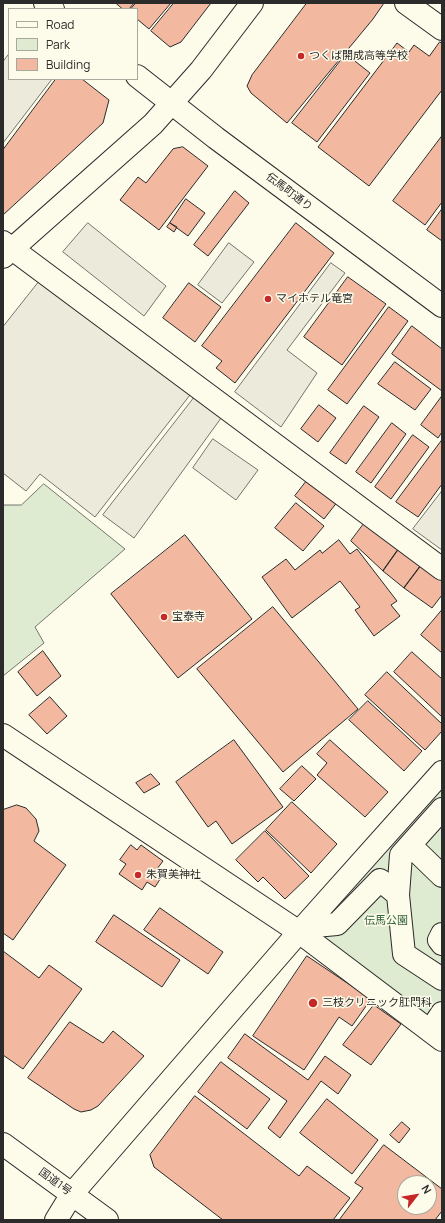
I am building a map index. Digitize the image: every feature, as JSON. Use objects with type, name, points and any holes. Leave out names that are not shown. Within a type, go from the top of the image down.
[{"type":"main road","points":[[252,3],[172,104],[154,124],[6,249],[442,569]]},
{"type":"main road","points":[[406,3],[442,29]]},
{"type":"main road","name":"伝馬町通り","points":[[138,77],[172,104],[442,306]]},
{"type":"main road","points":[[3,735],[301,930],[436,1035],[442,1013]]},
{"type":"main road","points":[[56,1220],[72,1194],[301,930],[442,772]]},
{"type":"main road","points":[[442,809],[401,856],[398,895],[404,954],[442,980]]},
{"type":"main road","points":[[410,845],[442,876]]},
{"type":"main road","points":[[301,930],[337,924],[380,880],[398,895]]},
{"type":"main road","points":[[442,934],[439,940],[442,944]]},
{"type":"main road","name":"国道1号","points":[[3,1144],[107,1220]]},
{"type":"green space","points":[[44,484],[125,549],[35,627],[44,643],[3,676],[3,505],[21,505]]},
{"type":"green space","name":"伝馬公園","points":[[442,781],[442,1026],[299,932]]},
{"type":"shaded area","points":[[8,55],[8,80],[51,80],[3,143],[3,62]]},
{"type":"shaded area","points":[[88,223],[166,286],[144,316],[63,252]]},
{"type":"shaded area","points":[[229,243],[254,262],[222,303],[198,285]]},
{"type":"shaded area","points":[[331,263],[345,273],[287,350],[317,373],[281,427],[235,392]]},
{"type":"shaded area","points":[[42,278],[190,395],[95,517],[40,474],[26,491],[3,473],[3,327]]},
{"type":"shaded area","points":[[197,394],[224,414],[134,538],[103,515]]},
{"type":"shaded area","points":[[213,439],[258,470],[236,500],[193,468]]},
{"type":"shaded area","points":[[442,491],[442,550],[413,529]]},
{"type":"building","points":[[116,3],[134,3],[130,8],[122,8]]},
{"type":"building","points":[[136,3],[171,3],[149,29],[138,20],[138,8],[132,8]]},
{"type":"building","points":[[174,3],[211,3],[181,42],[170,47],[151,31]]},
{"type":"building","points":[[307,3],[384,3],[373,19],[287,123],[251,93],[247,86],[252,75]]},
{"type":"building","points":[[440,42],[442,44],[442,90],[369,186],[318,147],[397,43],[409,52],[414,45],[429,56]]},
{"type":"building","points":[[346,54],[370,73],[317,142],[292,123]]},
{"type":"building","points":[[55,80],[83,80],[109,100],[103,123],[3,215],[3,150]]},
{"type":"building","points":[[442,136],[442,202],[425,225],[393,201]]},
{"type":"building","points":[[183,147],[208,166],[159,230],[120,200],[138,177],[146,183],[173,149]]},
{"type":"building","points":[[235,191],[249,203],[208,256],[194,245]]},
{"type":"building","points":[[186,199],[205,213],[188,236],[170,223]]},
{"type":"building","points":[[442,209],[442,241],[427,230]]},
{"type":"building","points":[[170,223],[177,227],[174,232],[167,227]]},
{"type":"building","name":"マイホテル竜宮","points":[[296,223],[334,253],[235,383],[216,368],[222,361],[202,346]]},
{"type":"building","points":[[348,277],[386,304],[342,365],[304,337]]},
{"type":"building","points":[[189,283],[221,307],[195,342],[163,318]]},
{"type":"building","points":[[389,307],[408,321],[347,404],[328,390]]},
{"type":"building","points":[[412,326],[442,349],[442,391],[392,354]]},
{"type":"building","points":[[395,362],[431,389],[415,410],[378,384]]},
{"type":"building","points":[[442,396],[442,432],[438,438],[421,425]]},
{"type":"building","points":[[319,405],[336,418],[318,442],[301,429]]},
{"type":"building","points":[[364,406],[379,417],[346,464],[330,453]]},
{"type":"building","points":[[392,423],[406,434],[371,483],[356,472]]},
{"type":"building","points":[[413,435],[429,447],[391,499],[375,487]]},
{"type":"building","points":[[442,440],[442,484],[418,517],[396,502]]},
{"type":"building","points":[[309,478],[338,501],[324,519],[295,496]]},
{"type":"building","points":[[296,503],[324,526],[303,551],[275,528]]},
{"type":"building","points":[[366,521],[400,547],[383,571],[351,541]]},
{"type":"building","points":[[185,535],[252,619],[178,678],[111,594]]},
{"type":"building","points":[[339,540],[350,554],[357,549],[397,601],[391,605],[400,616],[374,636],[355,610],[360,607],[340,581],[292,618],[262,577],[286,559],[295,570],[320,550],[322,553]]},
{"type":"building","points":[[400,547],[422,564],[404,588],[383,571]]},
{"type":"building","points":[[422,564],[442,579],[442,595],[432,608],[404,588]]},
{"type":"building","points":[[273,607],[358,709],[283,772],[197,669]]},
{"type":"building","points":[[442,610],[442,653],[421,635]]},
{"type":"building","points":[[43,651],[61,676],[37,696],[18,672]]},
{"type":"building","points":[[412,652],[442,679],[442,717],[394,672]]},
{"type":"building","points":[[387,672],[442,724],[442,731],[425,750],[365,695]]},
{"type":"building","points":[[50,697],[67,716],[47,734],[29,715]]},
{"type":"building","points":[[368,701],[422,751],[404,771],[349,720]]},
{"type":"building","points":[[234,740],[283,807],[232,844],[216,821],[208,827],[176,782]]},
{"type":"building","points":[[330,740],[388,792],[365,817],[317,775],[327,763],[317,754]]},
{"type":"building","points":[[302,766],[316,779],[294,801],[280,789]]},
{"type":"building","points":[[151,774],[160,784],[144,793],[136,783]]},
{"type":"building","points":[[292,802],[337,844],[311,873],[266,830]]},
{"type":"building","points":[[17,805],[26,808],[36,819],[39,831],[34,841],[66,865],[13,940],[3,933],[3,810]]},
{"type":"building","points":[[265,831],[309,876],[285,899],[263,877],[258,882],[236,860]]},
{"type":"building","points":[[131,845],[137,850],[141,845],[163,861],[157,869],[164,873],[155,887],[147,882],[142,890],[119,874],[126,864],[120,860]]},
{"type":"building","points":[[160,908],[223,952],[208,974],[144,930]]},
{"type":"building","points":[[114,915],[180,960],[162,987],[96,942]]},
{"type":"building","points":[[3,951],[39,978],[49,965],[82,989],[23,1069],[3,1055]]},
{"type":"building","points":[[307,956],[371,999],[352,1026],[339,1017],[304,1070],[253,1036]]},
{"type":"building","points":[[374,1005],[401,1024],[371,1065],[343,1045]]},
{"type":"building","points":[[70,1022],[103,1043],[113,1031],[144,1056],[98,1106],[91,1110],[81,1112],[74,1109],[28,1078]]},
{"type":"building","points":[[245,1034],[308,1080],[325,1056],[351,1075],[338,1094],[321,1081],[280,1138],[268,1128],[287,1101],[228,1058]]},
{"type":"building","points":[[221,1062],[270,1099],[247,1129],[198,1092]]},
{"type":"building","points":[[195,1096],[299,1176],[307,1166],[350,1198],[333,1220],[223,1220],[154,1167],[150,1155]]},
{"type":"building","points":[[327,1099],[378,1140],[352,1174],[300,1133]]},
{"type":"building","points":[[402,1122],[410,1129],[399,1143],[390,1135]]},
{"type":"building","points":[[384,1145],[424,1175],[397,1175],[397,1215],[437,1215],[437,1185],[442,1189],[442,1211],[435,1220],[339,1220],[363,1188],[355,1183]]},
{"type":"place","name":"つくば開成高等学校","points":[[301,56]]},
{"type":"place","name":"マイホテル竜宮","points":[[268,299]]},
{"type":"place","name":"宝泰寺","points":[[164,617]]},
{"type":"place","name":"朱賀美神社","points":[[138,875]]},
{"type":"place","name":"三枝クリニック肛門科","points":[[313,1003]]}]
